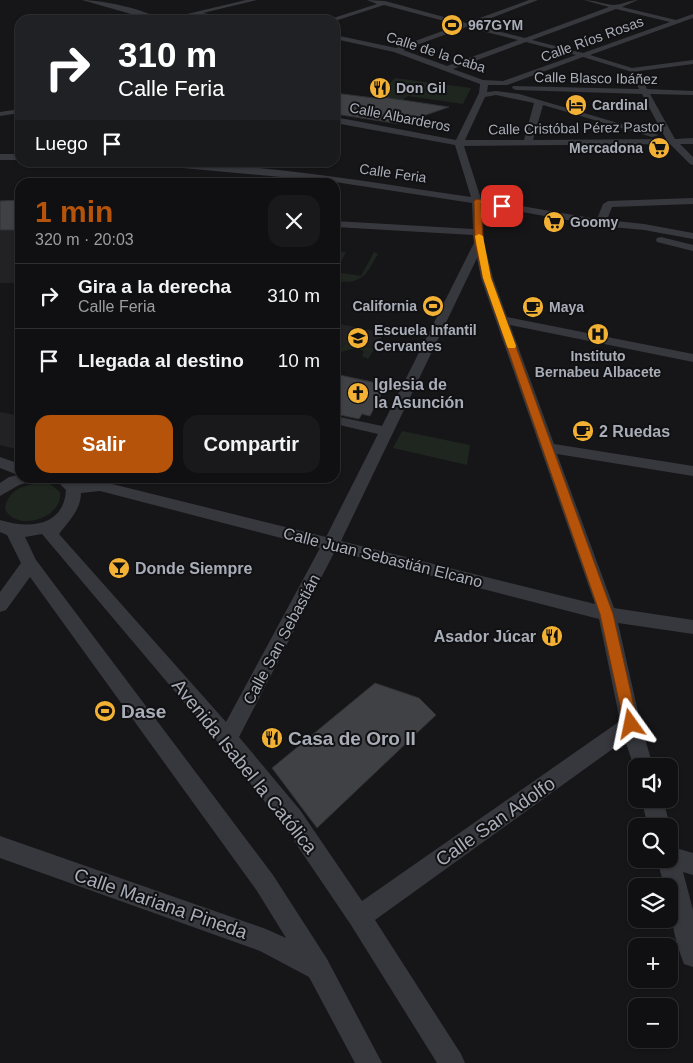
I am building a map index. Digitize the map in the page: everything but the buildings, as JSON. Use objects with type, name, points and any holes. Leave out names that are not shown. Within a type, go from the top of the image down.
[{"type":"street","points":[[85,0],[147,15]]},
{"type":"street","points":[[189,15],[254,0]]},
{"type":"street","points":[[370,0],[583,55],[632,70],[693,62]]},
{"type":"street","points":[[340,17],[397,0]]},
{"type":"street","points":[[396,50],[535,0]]},
{"type":"street","points":[[587,0],[690,27]]},
{"type":"street","points":[[446,68],[636,0]]},
{"type":"street","points":[[119,8],[134,2]]},
{"type":"street","name":"Calle Ríos Rosas","points":[[499,83],[513,81],[693,16]]},
{"type":"street","name":"Calle de la Caba","points":[[340,37],[396,50],[484,83],[499,83]]},
{"type":"street","points":[[632,70],[671,140],[693,162]]},
{"type":"street","points":[[484,83],[481,97],[460,143],[477,201],[479,238],[487,278],[607,614],[631,724],[641,758]]},
{"type":"street","name":"Calle Blasco Ibáñez","points":[[499,83],[523,89],[693,93]]},
{"type":"street","points":[[481,97],[496,93],[538,101],[671,140]]},
{"type":"street","points":[[528,142],[539,106],[538,101]]},
{"type":"street","points":[[0,117],[15,112]]},
{"type":"street","name":"Calle Albarderos","points":[[340,121],[460,143]]},
{"type":"street","name":"Calle Cristóbal Pérez Pastor","points":[[460,143],[693,141]]},
{"type":"street","points":[[0,157],[15,157]]},
{"type":"street","name":"Calle Feria","points":[[229,167],[316,178]]},
{"type":"street","name":"Calle Feria","points":[[340,181],[693,236]]},
{"type":"street","points":[[601,223],[608,204],[693,201]]},
{"type":"street","name":"Calle Feria","points":[[601,223],[693,248]]},
{"type":"street","points":[[340,224],[479,238]]},
{"type":"street","name":"Calle San Sebastián","points":[[228,739],[331,544],[387,432],[479,238]]},
{"type":"street","points":[[502,320],[693,358]]},
{"type":"street","points":[[340,421],[387,432]]},
{"type":"street","points":[[548,448],[693,471]]},
{"type":"street","points":[[0,462],[15,468]]},
{"type":"street","points":[[0,491],[15,481]]},
{"type":"street","points":[[7,529],[40,529],[63,517],[71,508],[75,495],[84,484]]},
{"type":"street","name":"Calle Juan Sebastián Elcano","points":[[84,484],[100,486],[607,614],[693,627]]},
{"type":"street","name":"Avenida Isabel la Católica","points":[[63,517],[50,534],[228,739],[292,818],[359,916],[452,1063]]},
{"type":"street","points":[[7,529],[30,564],[265,883],[318,968],[369,1063]]},
{"type":"street","points":[[0,605],[30,564]]},
{"type":"street","name":"Calle San Adolfo","points":[[359,916],[631,724]]},
{"type":"street","name":"Calle Mariana Pineda","points":[[0,847],[266,941],[318,968]]},
{"type":"street","points":[[678,860],[693,864]]},
{"type":"street","points":[[671,868],[693,955]]},
{"type":"shaded area","points":[[395,78],[471,88],[463,104],[408,96],[403,100],[376,96]]},
{"type":"shaded area","points":[[0,230],[15,230],[15,283],[0,283]]},
{"type":"shaded area","points":[[340,251],[346,252],[340,264]]},
{"type":"shaded area","points":[[374,252],[378,254],[362,277],[357,280],[340,282],[340,273],[361,276]]},
{"type":"shaded area","name":"Escuela Infantil Cervantes","points":[[340,324],[384,333],[375,348],[346,343],[340,346]]},
{"type":"shaded area","points":[[346,343],[375,348],[368,359],[362,356],[364,351],[355,348],[340,352],[340,346]]},
{"type":"shaded area","points":[[0,412],[15,415],[15,449],[0,445]]},
{"type":"shaded area","points":[[402,431],[470,445],[467,465],[393,448]]},
{"type":"shaded area","points":[[42,483],[50,484],[60,492],[59,501],[55,509],[38,519],[28,521],[19,520],[11,516],[5,509],[9,497],[18,489]]},
{"type":"slow traffic","points":[[479,236],[487,278],[511,346]]},
{"type":"place","name":"967GYM","points":[[452,25]]},
{"type":"place","name":"Don Gil","points":[[380,88]]},
{"type":"place","name":"Cardinal","points":[[576,105]]},
{"type":"place","name":"Mercadona","points":[[659,148]]},
{"type":"place","name":"Goomy","points":[[554,222]]},
{"type":"place","name":"California","points":[[433,306]]},
{"type":"place","name":"Maya","points":[[533,307]]},
{"type":"place","name":"Instituto Bernabeu Albacete","points":[[598,334]]},
{"type":"place","name":"Escuela Infantil Cervantes","points":[[358,338]]},
{"type":"place","name":"Iglesia de la Asunción","points":[[358,393]]},
{"type":"place","name":"2 Ruedas","points":[[583,431]]},
{"type":"place","name":"Donde Siempre","points":[[119,568]]},
{"type":"place","name":"Asador Júcar","points":[[552,636]]},
{"type":"place","name":"Dase","points":[[105,711]]},
{"type":"place","name":"Casa de Oro II","points":[[272,738]]},
{"type":"route","points":[[502,206],[477,201],[479,243],[487,278],[607,614],[631,724]]}]
